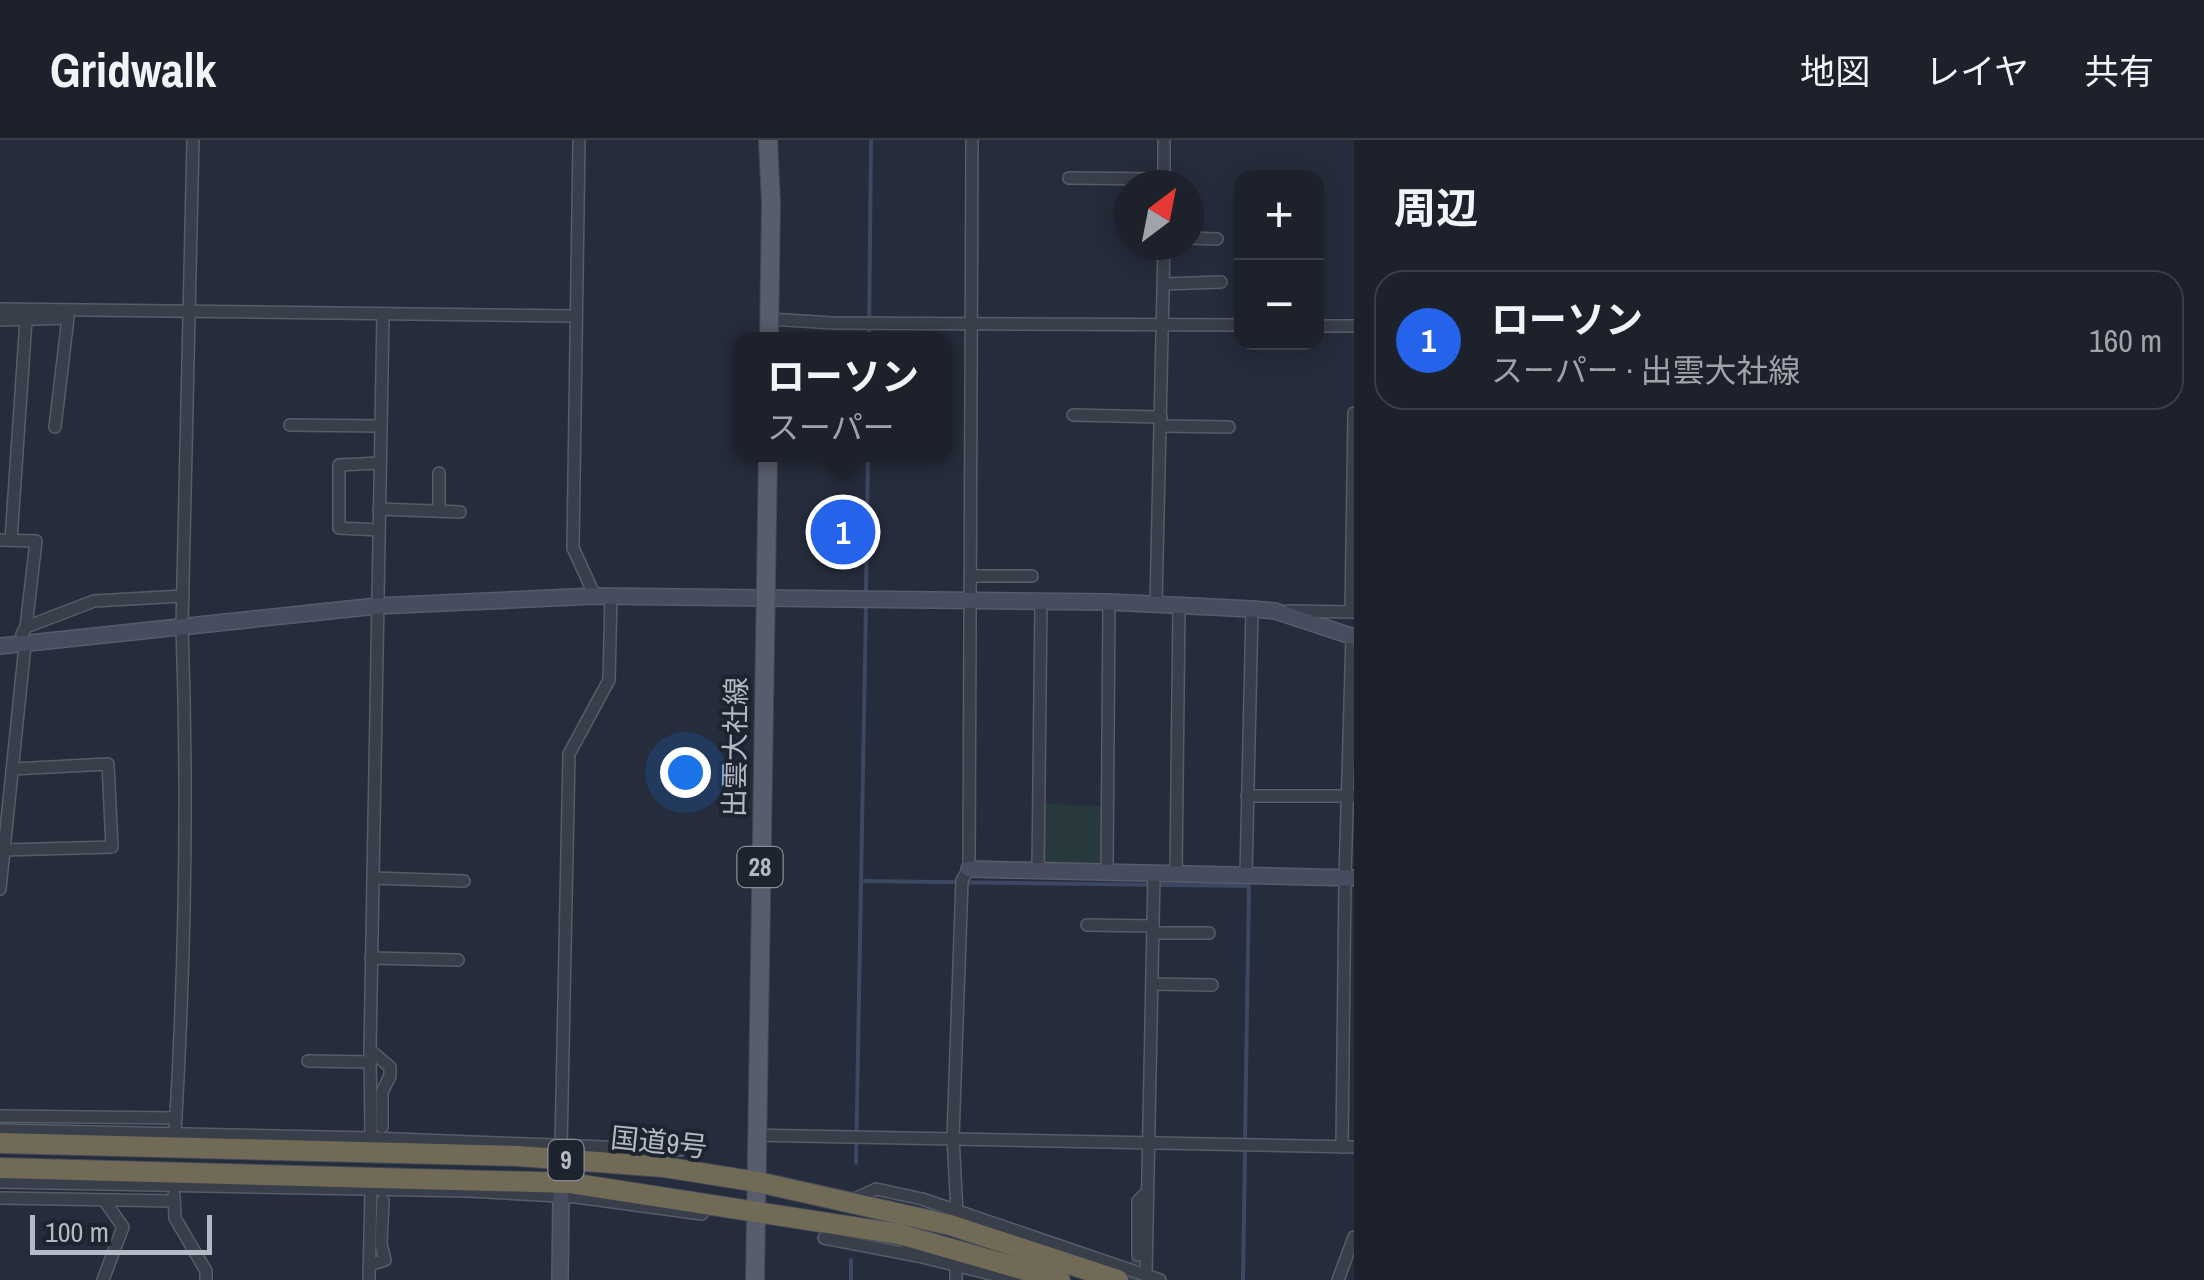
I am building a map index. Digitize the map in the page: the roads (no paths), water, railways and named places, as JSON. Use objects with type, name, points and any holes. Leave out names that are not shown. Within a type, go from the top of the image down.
[{"type":"highway","name":"国道9号","points":[[0,1142],[347,1145],[622,1164],[758,1182],[950,1225],[1118,1280]]},
{"type":"highway","name":"国道9号","points":[[0,1168],[476,1186],[570,1182],[692,1209],[756,1210],[899,1234],[1060,1280]]},
{"type":"main road","points":[[768,140],[772,203],[770,332]]},
{"type":"main road","name":"出雲大社線","points":[[755,1280],[768,462]]},
{"type":"street","points":[[175,1134],[182,934],[182,626],[193,140]]},
{"type":"street","points":[[561,1146],[568,754],[610,680],[603,596],[573,548],[579,140]]},
{"type":"street","points":[[956,1213],[954,1137],[962,880],[969,869],[972,140]]},
{"type":"street","points":[[1164,140],[1164,170]]},
{"type":"street","points":[[1070,178],[1114,180]]},
{"type":"street","points":[[1204,239],[1218,239]]},
{"type":"street","points":[[1156,604],[1164,260]]},
{"type":"street","points":[[1164,284],[1221,282]]},
{"type":"street","points":[[0,309],[65,314],[576,316]]},
{"type":"street","points":[[0,320],[65,314]]},
{"type":"street","points":[[55,427],[68,318],[65,314]]},
{"type":"street","points":[[371,1138],[383,315]]},
{"type":"street","points":[[770,319],[969,325],[1234,325]]},
{"type":"street","points":[[0,888],[25,644],[22,634],[36,540],[6,540],[26,320]]},
{"type":"street","points":[[1324,326],[1354,326]]},
{"type":"street","points":[[0,646],[377,606],[603,596],[1109,602],[1353,612],[1354,413]]},
{"type":"street","points":[[1073,415],[1229,427]]},
{"type":"street","points":[[290,426],[381,426]]},
{"type":"street","points":[[379,530],[339,528],[339,465],[380,464]]},
{"type":"street","points":[[438,512],[439,473]]},
{"type":"street","points":[[379,509],[460,512]]},
{"type":"street","points":[[972,576],[1032,576]]},
{"type":"street","points":[[26,627],[94,601],[183,596]]},
{"type":"street","points":[[1038,872],[1040,602]]},
{"type":"street","points":[[1107,872],[1109,602]]},
{"type":"street","points":[[1176,874],[1179,605]]},
{"type":"street","points":[[1246,876],[1252,609]]},
{"type":"street","points":[[755,1135],[1348,1147],[1353,636],[1275,610]]},
{"type":"street","points":[[4,850],[112,846],[108,764],[12,769]]},
{"type":"street","points":[[1247,796],[1351,796]]},
{"type":"street","points":[[969,869],[1349,878]]},
{"type":"street","points":[[1146,1274],[1154,873]]},
{"type":"street","points":[[373,878],[464,881]]},
{"type":"street","points":[[1087,925],[1209,933]]},
{"type":"street","points":[[371,958],[458,960]]},
{"type":"street","points":[[1152,984],[1212,985]]},
{"type":"street","points":[[308,1062],[370,1056],[390,1067],[382,1092],[382,1127]]},
{"type":"street","points":[[0,1116],[176,1118]]},
{"type":"street","points":[[0,1130],[175,1134],[347,1145],[371,1138],[680,1150]]},
{"type":"street","points":[[68,1144],[87,1132]]},
{"type":"street","points":[[601,1147],[622,1164]]},
{"type":"street","points":[[112,1185],[132,1171]]},
{"type":"street","points":[[0,1182],[174,1186],[267,1180],[371,1189],[476,1186],[692,1209]]},
{"type":"street","points":[[174,1186],[176,1218],[206,1271],[206,1280]]},
{"type":"street","points":[[369,1280],[371,1189]]},
{"type":"street","points":[[848,1202],[876,1189],[922,1199],[1160,1280]]},
{"type":"street","points":[[1138,1255],[1138,1201],[1147,1192]]},
{"type":"street","points":[[560,1280],[561,1196]]},
{"type":"street","points":[[0,1198],[174,1201]]},
{"type":"street","points":[[103,1280],[123,1227],[104,1200]]},
{"type":"street","points":[[370,1265],[385,1260],[380,1244],[383,1200]]},
{"type":"street","points":[[899,1234],[918,1256]]},
{"type":"street","points":[[1338,1280],[1354,1237]]},
{"type":"street","points":[[824,1238],[1015,1280]]},
{"type":"street","points":[[1025,1248],[1051,1242]]},
{"type":"street","points":[[956,1265],[956,1280]]},
{"type":"waterway","points":[[869,332],[871,140]]},
{"type":"waterway","points":[[866,593],[868,462]]},
{"type":"waterway","points":[[856,1163],[866,603]]},
{"type":"waterway","points":[[862,881],[1249,886],[1245,1140]]},
{"type":"waterway","points":[[1243,1280],[1245,1150]]},
{"type":"waterway","points":[[851,1260],[851,1280]]},
{"type":"tunnel","points":[[1132,1280],[1138,1255]]},
{"type":"place","name":"ローソン","points":[[843,532]]}]
